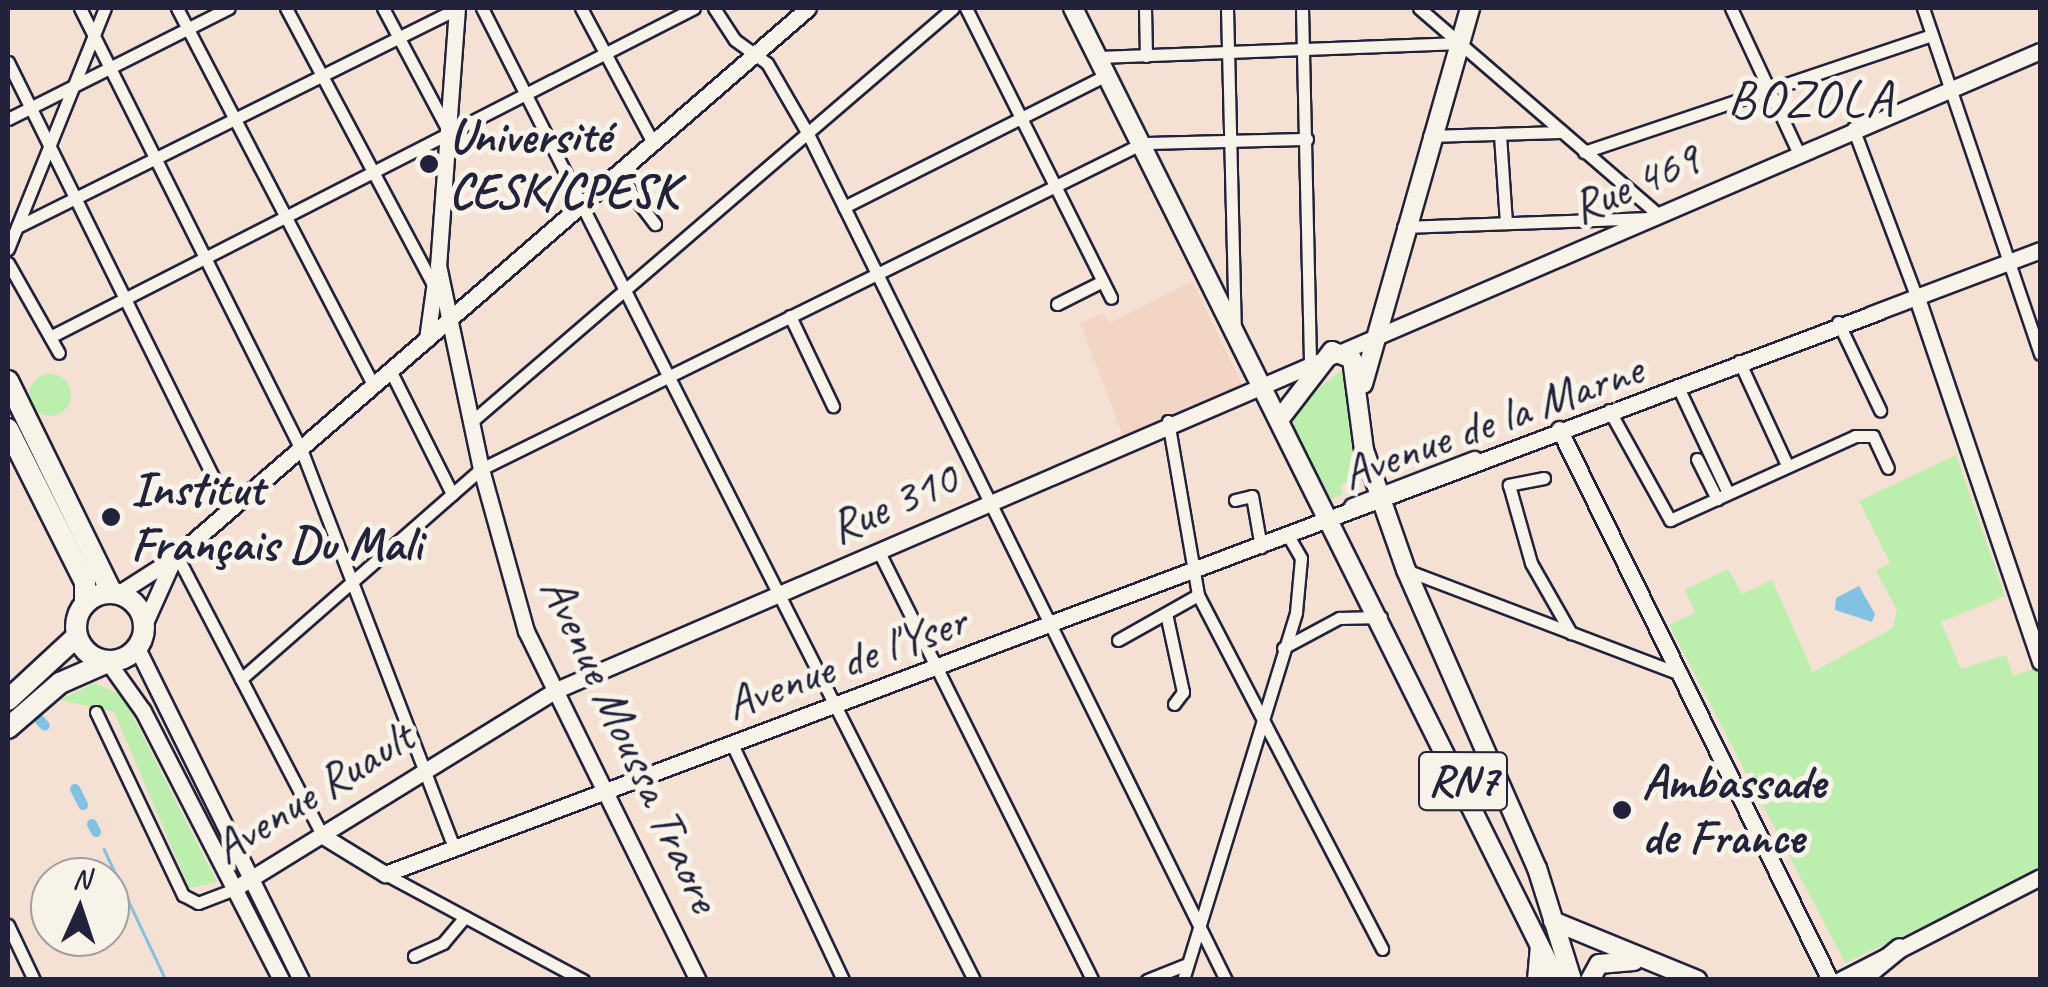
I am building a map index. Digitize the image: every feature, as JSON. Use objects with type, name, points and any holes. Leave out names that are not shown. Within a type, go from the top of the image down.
[{"type":"highway","points":[[8,381],[116,593],[144,625],[137,648],[41,684]]},
{"type":"highway","points":[[8,431],[85,582],[86,602],[76,637],[41,684],[11,715]]},
{"type":"highway","points":[[86,602],[116,593]]},
{"type":"highway","points":[[76,637],[108,662]]},
{"type":"main road","name":"RN7","points":[[1074,8],[1282,416],[1557,980]]},
{"type":"main road","points":[[1360,399],[1372,338],[1428,136],[1470,8]]},
{"type":"main road","points":[[1282,416],[1332,352],[1352,358],[1380,496],[1406,570],[1529,850],[1572,980]]},
{"type":"main road","points":[[1503,863],[1529,850]]},
{"type":"main road","points":[[1553,921],[1697,980]]},
{"type":"main road","points":[[1537,980],[1540,946]]},
{"type":"main road","points":[[1861,980],[1900,948]]},
{"type":"main road","points":[[1590,980],[1616,958],[1682,980]]},
{"type":"street","points":[[80,8],[158,157],[300,449],[426,766],[454,847]]},
{"type":"street","points":[[8,249],[79,83],[105,8]]},
{"type":"street","points":[[177,8],[373,385]]},
{"type":"street","points":[[8,119],[229,8]]},
{"type":"street","points":[[286,8],[366,170],[438,293]]},
{"type":"street","points":[[383,8],[448,130]]},
{"type":"street","points":[[16,227],[458,8]]},
{"type":"street","points":[[427,338],[438,293],[458,8]]},
{"type":"street","points":[[482,8],[974,980]]},
{"type":"street","points":[[581,8],[652,143]]},
{"type":"street","points":[[50,337],[283,212],[694,8]]},
{"type":"street","points":[[714,8],[753,53],[808,134],[1226,980]]},
{"type":"street","points":[[116,593],[175,557],[808,8]]},
{"type":"street","points":[[471,422],[954,8]]},
{"type":"street","points":[[966,8],[1110,298]]},
{"type":"street","points":[[1145,8],[1146,56]]},
{"type":"street","points":[[1227,8],[1235,328]]},
{"type":"street","points":[[1302,8],[1310,360]]},
{"type":"street","points":[[1419,8],[1654,216]]},
{"type":"street","points":[[1731,8],[1798,152]]},
{"type":"street","points":[[1923,8],[2040,354]]},
{"type":"street","points":[[1584,152],[1932,35]]},
{"type":"street","points":[[844,207],[1023,117],[1103,66],[1146,56],[1461,43]]},
{"type":"street","name":"Rue 469","points":[[1310,360],[1372,338],[1853,128],[2040,51]]},
{"type":"street","points":[[8,62],[229,510]]},
{"type":"street","points":[[1853,128],[1917,298],[2040,662]]},
{"type":"street","points":[[1428,136],[1560,132]]},
{"type":"street","points":[[1500,134],[1506,223]]},
{"type":"street","points":[[240,678],[481,469],[1143,143],[1307,140]]},
{"type":"street","points":[[618,174],[656,224]]},
{"type":"street","points":[[1403,228],[1654,216]]},
{"type":"street","name":"Avenue de la Marne","points":[[1333,520],[1380,496],[1612,415],[2040,250]]},
{"type":"street","points":[[8,263],[59,353]]},
{"type":"street","points":[[1056,304],[1103,282]]},
{"type":"street","name":"Avenue Moussa Traore","points":[[438,293],[526,631],[698,980]]},
{"type":"street","points":[[790,316],[833,406]]},
{"type":"street","points":[[1840,326],[1880,410]]},
{"type":"street","name":"Rue 310","points":[[554,691],[1310,360]]},
{"type":"street","points":[[1740,365],[1787,465]]},
{"type":"street","points":[[390,370],[452,494]]},
{"type":"street","points":[[1679,389],[1722,496]]},
{"type":"street","points":[[1612,415],[1664,516],[1722,496],[1787,465],[1873,436],[1888,468]]},
{"type":"street","points":[[1168,421],[1198,595],[1382,949]]},
{"type":"street","points":[[1561,433],[1686,677],[1830,980]]},
{"type":"street","points":[[1697,459],[1722,496]]},
{"type":"street","points":[[1544,478],[1509,485],[1531,563],[1571,633]]},
{"type":"street","points":[[1235,500],[1252,496],[1261,547]]},
{"type":"street","name":"Avenue de l'Yser","points":[[385,874],[1333,520]]},
{"type":"street","points":[[1182,980],[1201,929],[1302,575],[1289,536]]},
{"type":"street","points":[[878,550],[932,670],[1092,980]]},
{"type":"street","points":[[144,625],[175,557]]},
{"type":"street","points":[[175,557],[323,836],[385,874],[582,980]]},
{"type":"street","points":[[1406,570],[1686,677]]},
{"type":"street","points":[[1118,640],[1167,618],[1198,595]]},
{"type":"street","points":[[1167,618],[1184,692],[1174,704]]},
{"type":"street","points":[[1284,648],[1339,618],[1382,618]]},
{"type":"street","points":[[137,648],[301,980]]},
{"type":"street","points":[[108,662],[280,980]]},
{"type":"street","name":"Avenue Ruault","points":[[96,712],[184,895],[198,904],[234,889],[323,836],[426,766],[554,691]]},
{"type":"street","points":[[732,744],[843,980]]},
{"type":"street","points":[[1840,980],[2040,877]]},
{"type":"street","points":[[414,956],[444,944],[466,917]]},
{"type":"street","points":[[8,925],[34,980]]},
{"type":"street","points":[[1146,980],[1187,964]]},
{"type":"shaded area","points":[[1192,281],[1243,386],[1124,439],[1080,323],[1103,313],[1109,323]]},
{"type":"green space","points":[[1341,371],[1365,476],[1340,484],[1343,493],[1331,500],[1293,425],[1298,405]]},
{"type":"green space","points":[[50,374],[65,380],[71,395],[65,410],[50,416],[35,410],[29,395],[35,380]]},
{"type":"green space","points":[[1956,455],[2005,596],[1941,622],[1961,669],[2006,655],[2013,676],[2039,667],[2040,872],[1845,963],[1669,625],[1695,613],[1685,590],[1728,569],[1742,594],[1772,580],[1813,672],[1893,628],[1897,610],[1876,571],[1890,563],[1859,501]]},
{"type":"green space","points":[[94,683],[122,695],[217,882],[189,888],[114,712],[60,700]]},
{"type":"water","points":[[1859,586],[1875,614],[1872,622],[1835,610],[1836,598]]},
{"type":"waterway","points":[[28,707],[45,726]]},
{"type":"waterway","points":[[75,789],[83,805]]},
{"type":"waterway","points":[[92,824],[96,832]]},
{"type":"waterway","points":[[104,849],[166,980]]},
{"type":"place","name":"Université CESK/CPESK","points":[[429,164]]},
{"type":"place","name":"Institut Français Du Mali","points":[[111,517]]},
{"type":"place","name":"Ambassade de France","points":[[1622,810]]},
{"type":"district","name":"BOZOLA","points":[[1811,100]]}]
